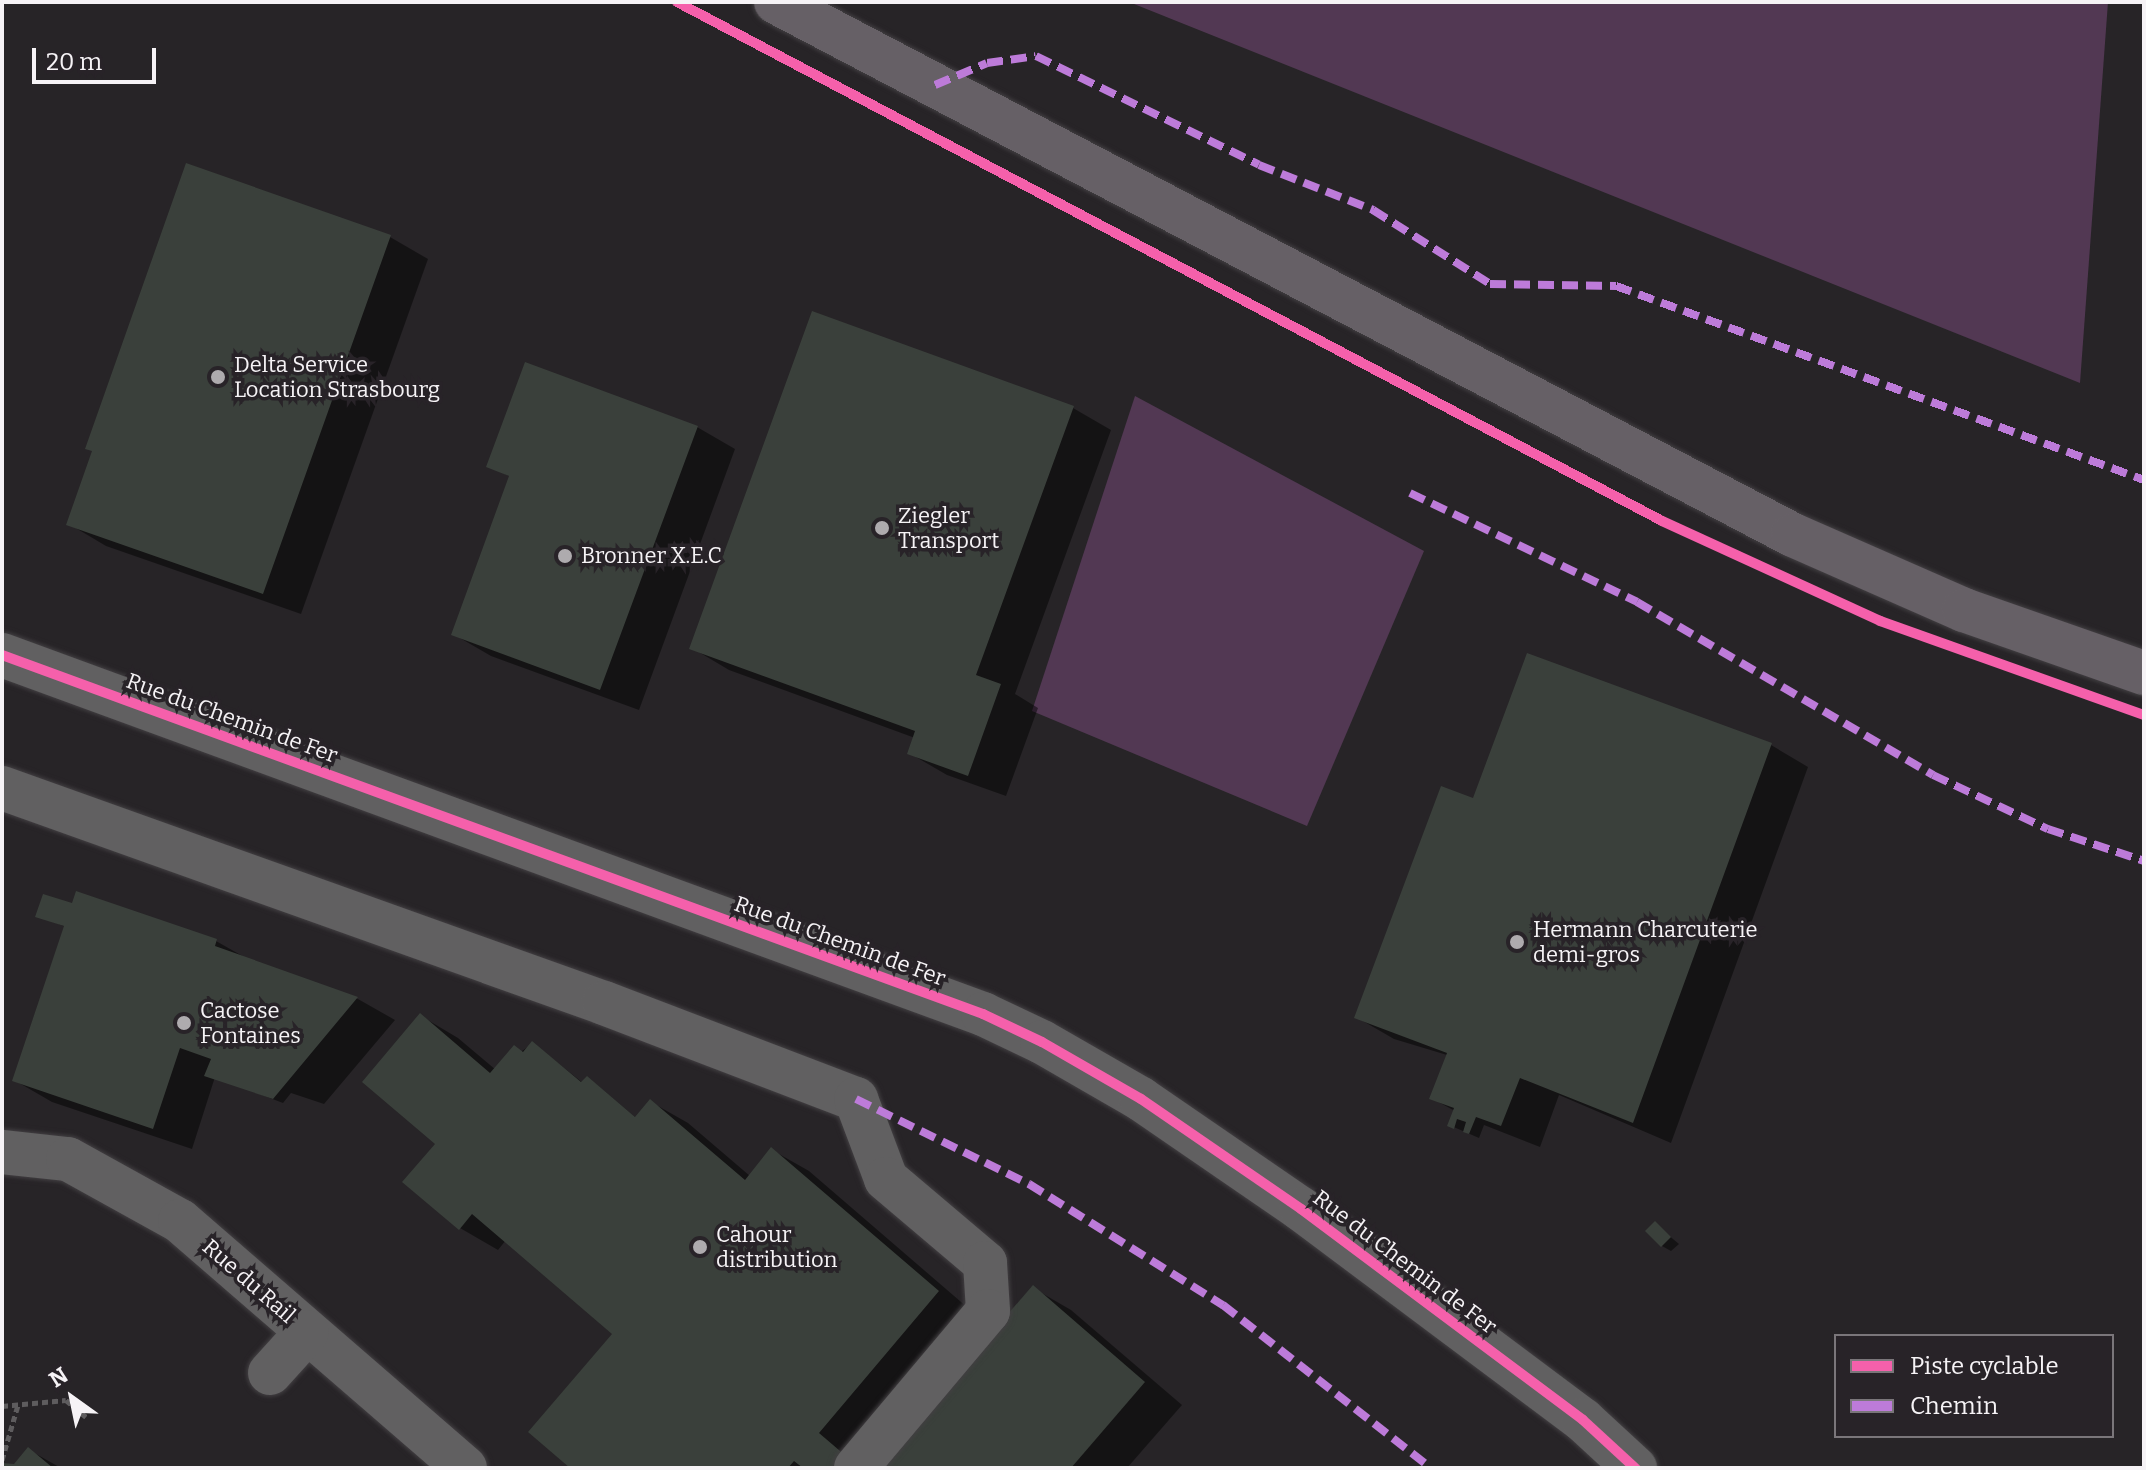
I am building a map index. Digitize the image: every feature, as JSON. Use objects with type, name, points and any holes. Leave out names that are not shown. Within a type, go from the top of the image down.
[{"type":"main road","points":[[776,2],[1793,535],[1964,610],[2144,673]]},
{"type":"street","name":"Rue du Chemin de Fer","points":[[2,655],[983,1014],[1042,1042],[1214,1147],[1583,1420],[1635,1468]]},
{"type":"street","points":[[2,788],[590,998],[856,1099],[886,1179],[985,1263],[988,1311],[856,1468]]},
{"type":"street","name":"Rue du Rail","points":[[2,1152],[68,1159],[180,1221],[465,1468]]},
{"type":"street","points":[[270,1373],[307,1332]]},
{"type":"path","points":[[2,1406],[66,1400],[86,1417]]},
{"type":"path","points":[[2,1460],[18,1405]]},
{"type":"shaded area","points":[[1129,2],[2108,2],[2080,383]]},
{"type":"shaded area","points":[[1135,396],[1424,551],[1307,826],[1032,711]]},
{"type":"building","points":[[186,163],[391,235],[263,594],[66,525],[92,451],[85,449]]},
{"type":"building","name":"Ziegler Transport","points":[[812,311],[1074,406],[976,675],[1001,684],[968,776],[907,754],[915,731],[689,649]]},
{"type":"building","name":"Bronner X.E.C","points":[[525,362],[698,426],[600,690],[451,635],[509,476],[486,467]]},
{"type":"building","points":[[1527,653],[1772,743],[1633,1123],[1520,1078],[1501,1126],[1476,1117],[1469,1134],[1463,1132],[1466,1122],[1457,1119],[1454,1129],[1447,1126],[1454,1108],[1429,1099],[1447,1053],[1354,1018],[1441,786],[1473,798]]},
{"type":"building","name":"Cactose Fontaines","points":[[76,891],[217,939],[215,946],[358,997],[273,1099],[204,1076],[211,1059],[180,1048],[153,1129],[12,1081],[64,926],[35,917],[43,894],[72,903]]},
{"type":"building","name":"Cahour distribution","points":[[420,1013],[490,1073],[514,1045],[523,1052],[532,1041],[581,1082],[587,1076],[635,1117],[650,1099],[745,1180],[771,1147],[939,1291],[819,1433],[860,1468],[803,1468],[794,1461],[788,1468],[570,1468],[528,1432],[612,1334],[472,1214],[459,1230],[402,1182],[435,1144],[362,1082]]},
{"type":"building","points":[[1655,1221],[1671,1237],[1661,1247],[1645,1231]]},
{"type":"building","points":[[1033,1285],[1145,1382],[1071,1468],[875,1468]]},
{"type":"building","points":[[28,1447],[53,1468],[2,1468],[2,1463],[14,1464]]},
{"type":"marked path","points":[[935,85],[987,63],[1036,56],[1259,165],[1373,210],[1490,284],[1616,286],[2144,480]]},
{"type":"marked path","points":[[1410,493],[1637,602],[1933,775],[2048,829],[2144,861]]},
{"type":"marked path","points":[[856,1099],[1029,1184],[1223,1305],[1431,1468]]},
{"type":"cycle path","points":[[677,2],[1662,521],[1880,621],[2144,715]]},
{"type":"cycle path","points":[[2,655],[983,1014],[1042,1042],[1141,1099],[1301,1209],[1583,1420],[1635,1468]]},
{"type":"place","name":"Delta Service Location Strasbourg","points":[[218,377]]},
{"type":"place","name":"Ziegler Transport","points":[[882,528]]},
{"type":"place","name":"Bronner X.E.C","points":[[565,556]]},
{"type":"place","name":"Hermann Charcuterie demi-gros","points":[[1517,942]]},
{"type":"place","name":"Cactose Fontaines","points":[[184,1023]]},
{"type":"place","name":"Cahour distribution","points":[[700,1247]]}]
